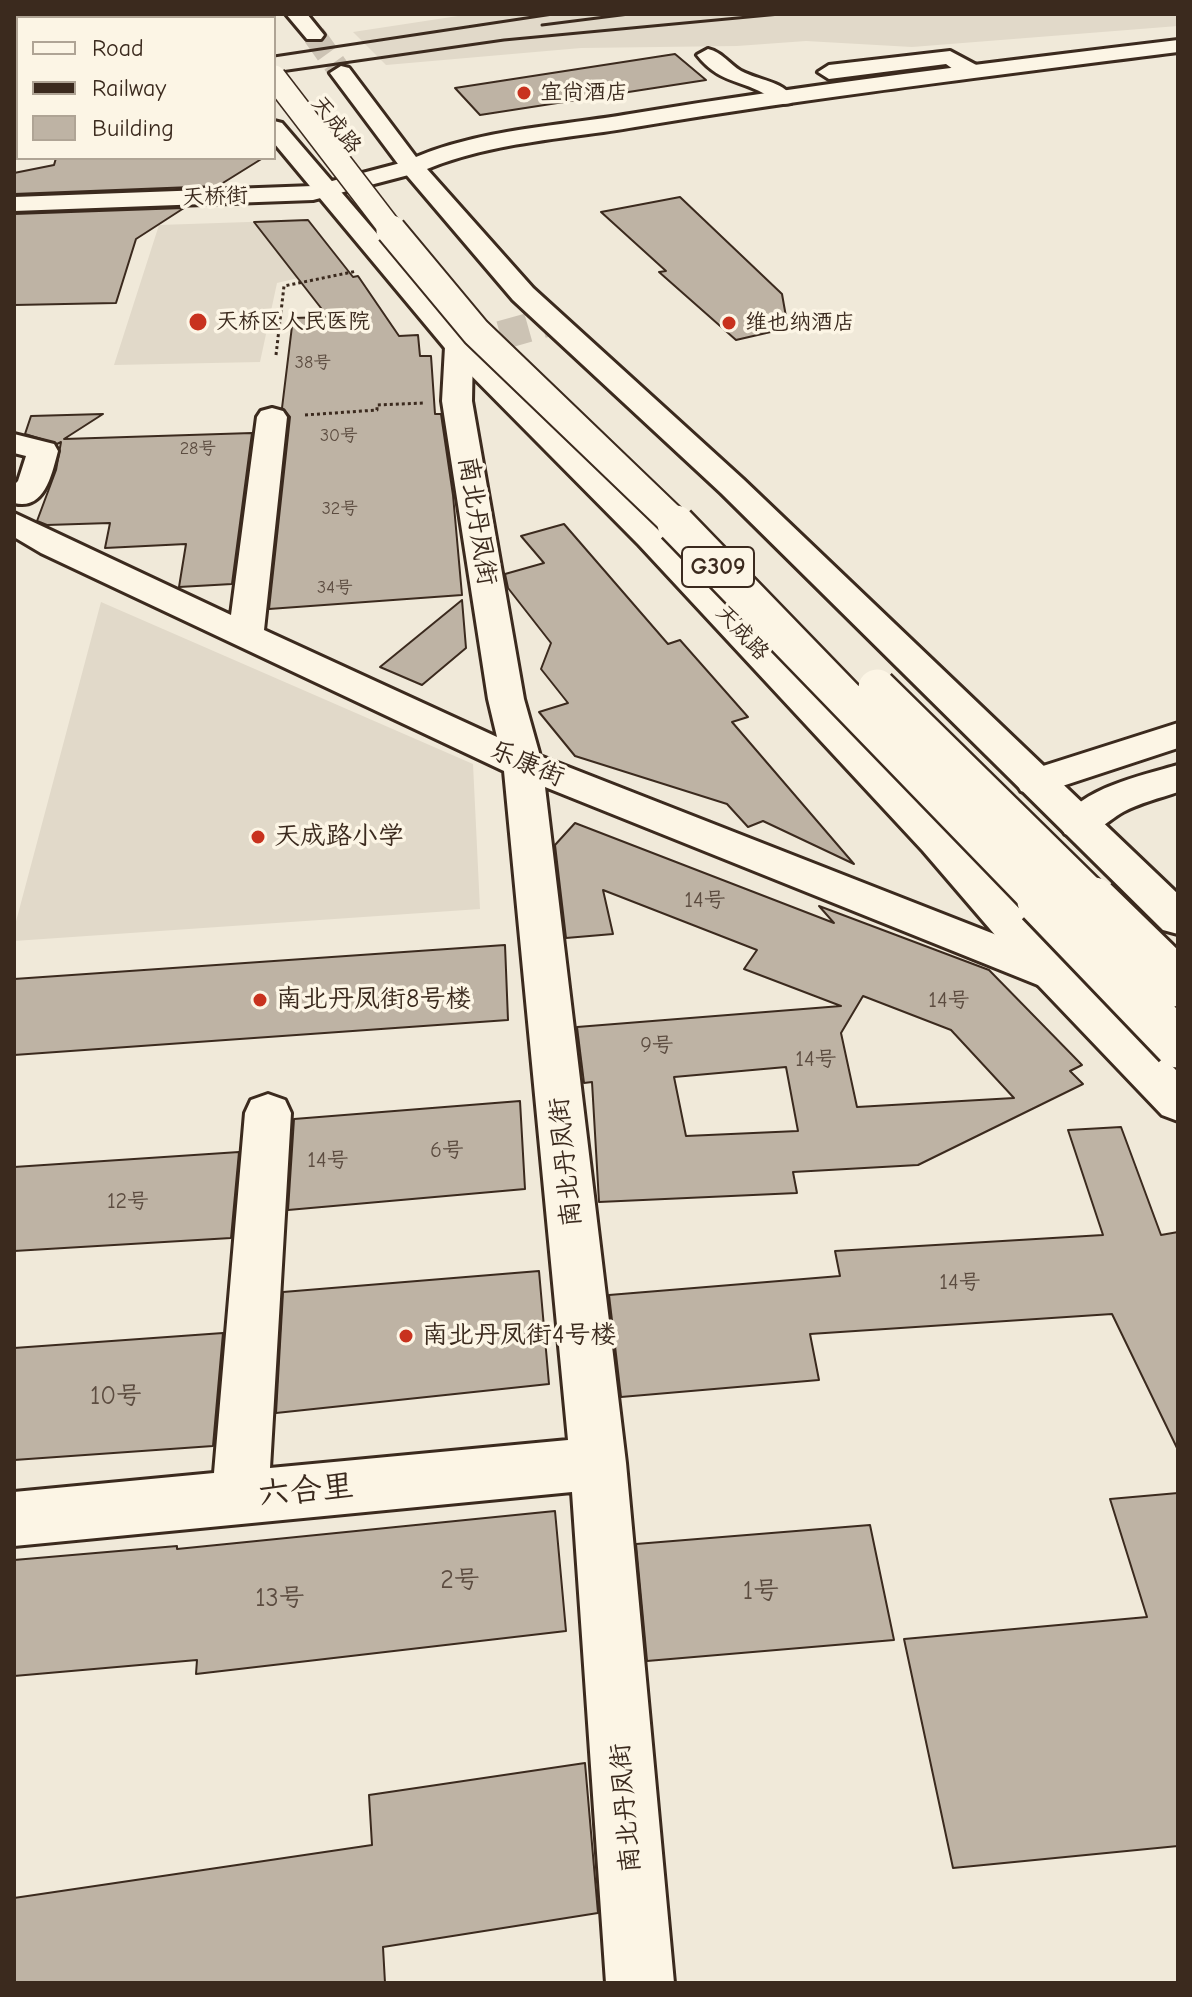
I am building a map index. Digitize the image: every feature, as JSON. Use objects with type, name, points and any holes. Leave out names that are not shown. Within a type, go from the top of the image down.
[{"type":"main road","points":[[296,14],[314,35]]},
{"type":"main road","points":[[412,167],[433,157],[471,148],[783,98],[1178,46]]},
{"type":"main road","name":"天成路","points":[[276,48],[483,305],[568,388],[713,520],[870,681],[1178,983]]},
{"type":"main road","points":[[412,167],[442,166],[666,126],[959,82],[1178,54]]},
{"type":"main road","points":[[708,55],[734,76],[770,88],[783,98]]},
{"type":"main road","points":[[829,72],[950,57],[972,72]]},
{"type":"main road","name":"天成路","points":[[341,73],[412,167],[523,294],[732,486],[1178,919]]},
{"type":"main road","name":"天成路","points":[[276,80],[409,253],[476,332],[637,485],[897,749],[1178,1044]]},
{"type":"main road","name":"天成路","points":[[276,131],[459,347],[673,560],[937,841],[1053,974],[1178,1102]]},
{"type":"main road","name":"天桥街","points":[[14,204],[325,192],[412,167]]},
{"type":"main road","name":"南北丹凤街","points":[[459,347],[457,401],[506,699],[523,764],[598,1463],[640,1983]]},
{"type":"main road","points":[[246,635],[272,417]]},
{"type":"main road","points":[[14,423],[17,425],[14,433]]},
{"type":"main road","points":[[14,443],[43,451],[33,485],[17,509]]},
{"type":"main road","name":"乐康街","points":[[17,509],[53,546],[523,764],[1053,974]]},
{"type":"main road","points":[[1035,782],[1178,735]]},
{"type":"main road","points":[[1079,824],[1110,802],[1178,778]]},
{"type":"main road","points":[[240,1497],[268,1113]]},
{"type":"main road","name":"六合里","points":[[14,1519],[598,1463]]},
{"type":"path","points":[[276,355],[284,286],[368,269]]},
{"type":"path","points":[[272,417],[377,410],[377,405],[457,401]]},
{"type":"shaded area","points":[[471,14],[1178,14],[1178,26],[912,47],[806,41],[737,46],[581,48],[386,65],[353,32]]},
{"type":"shaded area","name":"天桥区人民医院","points":[[308,220],[298,278],[277,283],[260,362],[114,365],[159,225]]},
{"type":"shaded area","name":"天成路小学","points":[[101,602],[473,764],[480,909],[14,941],[14,929]]},
{"type":"building","points":[[675,54],[706,80],[480,115],[455,88]]},
{"type":"building","points":[[55,160],[260,160],[218,186],[14,194],[14,173],[54,165]]},
{"type":"building","points":[[680,197],[782,294],[788,328],[736,340],[659,272],[666,271],[601,212]]},
{"type":"building","points":[[184,208],[136,239],[116,303],[14,305],[14,214]]},
{"type":"building","points":[[308,220],[353,277],[358,276],[399,336],[418,335],[420,356],[431,356],[435,414],[441,414],[453,495],[462,595],[269,609],[290,417],[282,408],[293,318],[328,317],[254,222]]},
{"type":"building","points":[[103,414],[64,439],[252,433],[232,584],[179,587],[186,544],[105,548],[110,523],[47,525],[37,521],[56,470],[61,442],[57,444],[25,434],[31,416]]},
{"type":"building","points":[[564,524],[668,644],[680,640],[748,717],[732,722],[854,864],[763,821],[748,827],[727,804],[575,756],[539,712],[568,703],[541,669],[551,643],[508,588],[505,574],[544,563],[521,536]]},
{"type":"building","points":[[462,600],[466,648],[422,685],[380,667]]},
{"type":"building","points":[[575,823],[834,923],[819,906],[989,970],[1082,1065],[1070,1071],[1083,1084],[918,1165],[793,1172],[797,1193],[599,1202],[592,1082],[584,1083],[577,1027],[841,1006],[744,969],[757,950],[603,890],[613,934],[566,938],[555,845]],"holes":[[[863,996],[951,1030],[1014,1098],[857,1107],[841,1033]],[[786,1067],[798,1131],[686,1136],[674,1077]]]},
{"type":"building","name":"南北丹凤街8号楼","points":[[505,945],[508,1020],[14,1055],[14,979]]},
{"type":"building","points":[[520,1101],[525,1189],[288,1210],[294,1119]]},
{"type":"building","points":[[1121,1127],[1161,1235],[1178,1232],[1178,1450],[1112,1314],[810,1334],[819,1380],[621,1397],[609,1295],[840,1276],[835,1251],[1103,1235],[1068,1130]]},
{"type":"building","points":[[239,1152],[231,1238],[14,1251],[14,1167]]},
{"type":"building","name":"南北丹凤街4号楼","points":[[539,1271],[549,1384],[276,1413],[283,1292]]},
{"type":"building","points":[[223,1333],[213,1446],[14,1460],[14,1348]]},
{"type":"building","points":[[1178,1493],[1178,1846],[953,1868],[904,1639],[1147,1617],[1110,1499]]},
{"type":"building","points":[[555,1511],[566,1631],[196,1674],[197,1660],[14,1676],[14,1560],[177,1546],[177,1549]]},
{"type":"building","points":[[870,1525],[894,1640],[647,1661],[636,1544]]},
{"type":"building","points":[[585,1763],[598,1913],[383,1947],[385,1983],[14,1983],[14,1898],[372,1845],[369,1795]]},
{"type":"tunnel","points":[[314,35],[341,73]]},
{"type":"tunnel","points":[[459,347],[552,321]]},
{"type":"railway","points":[[276,56],[553,14]]},
{"type":"railway","points":[[542,25],[629,14]]},
{"type":"railway","points":[[276,73],[504,40],[780,14]]},
{"type":"place","name":"宜尚酒店","points":[[524,93]]},
{"type":"place","name":"天桥区人民医院","points":[[198,322]]},
{"type":"place","name":"维也纳酒店","points":[[729,323]]},
{"type":"place","name":"天成路小学","points":[[258,837]]},
{"type":"place","name":"南北丹凤街8号楼","points":[[260,1000]]},
{"type":"place","name":"南北丹凤街4号楼","points":[[406,1336]]}]
